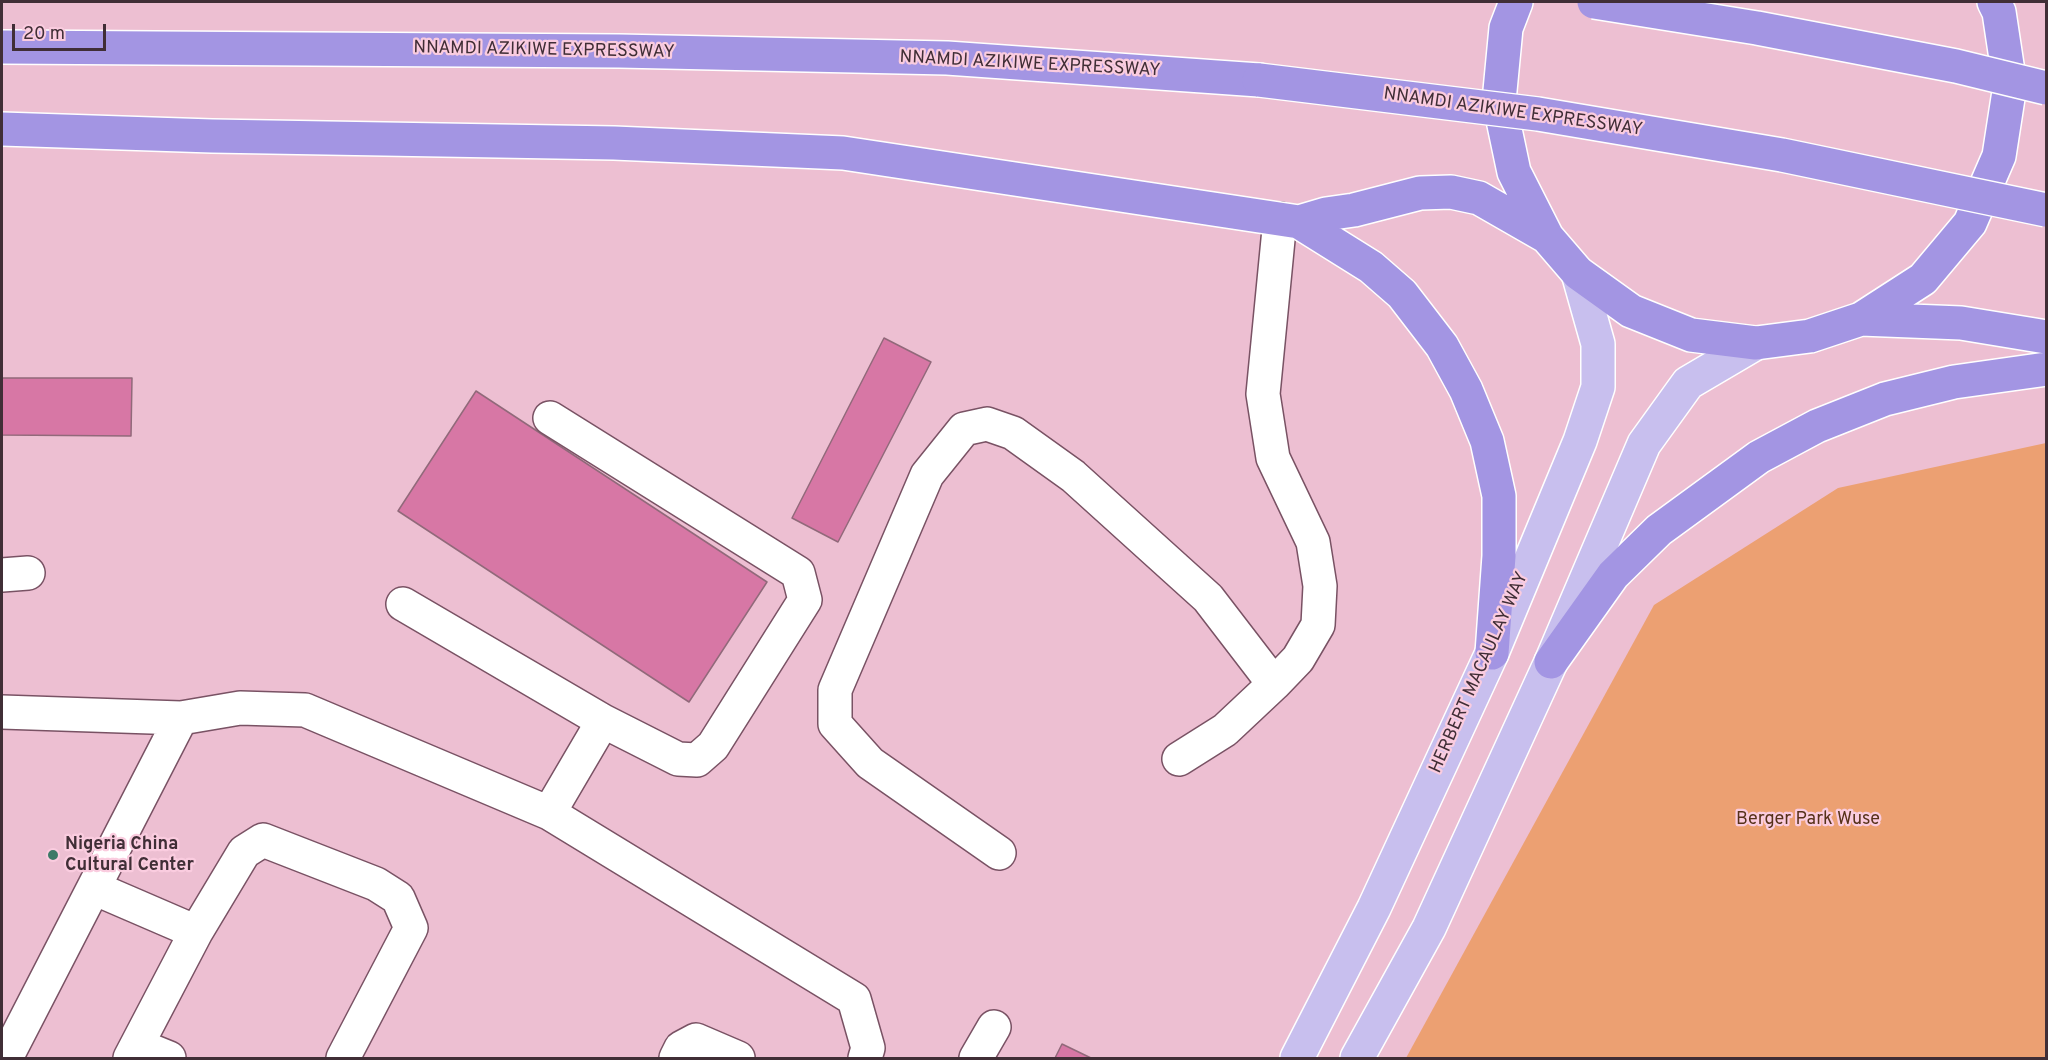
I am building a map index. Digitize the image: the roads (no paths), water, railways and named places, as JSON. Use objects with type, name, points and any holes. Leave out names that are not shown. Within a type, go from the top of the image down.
[{"type":"highway","points":[[1516,2],[1506,28],[1499,101],[1514,172],[1547,237],[1578,273],[1631,311],[1691,335],[1756,343],[1810,336],[1861,319],[1923,279],[1970,223],[1999,156],[2010,85],[1999,12],[1994,2]]},
{"type":"highway","points":[[1594,2],[1757,28],[1956,66],[2046,88]]},
{"type":"highway","name":"NNAMDI AZIKIWE EXPRESSWAY","points":[[2,47],[619,51],[947,58],[1259,80],[1538,114],[1782,155],[2046,210]]},
{"type":"highway","points":[[2,129],[224,136],[614,142],[843,153],[1290,220],[1354,210],[1420,193],[1451,192],[1479,198],[1547,237]]},
{"type":"highway","points":[[1290,220],[1371,267],[1402,294],[1442,346],[1466,390],[1487,441],[1499,496],[1499,556],[1492,652]]},
{"type":"highway","points":[[1861,319],[1961,324],[2046,337]]},
{"type":"highway","points":[[1551,662],[1613,575],[1659,530],[1760,457],[1817,426],[1885,399],[1954,382],[2046,369]]},
{"type":"main road","name":"HERBERT MACAULAY WAY","points":[[1297,1059],[1374,908],[1492,652],[1580,441],[1598,387],[1598,344],[1578,273]]},
{"type":"main road","points":[[1357,1059],[1429,928],[1551,662],[1644,444],[1688,383],[1756,343]]},
{"type":"street","points":[[1179,759],[1225,730],[1299,660],[1318,625],[1320,586],[1313,542],[1273,458],[1263,394],[1290,220]]},
{"type":"street","points":[[403,604],[603,721],[678,759],[697,760],[713,746],[805,600],[798,573],[550,418]]},
{"type":"street","points":[[999,853],[870,763],[835,724],[835,690],[927,475],[964,429],[987,424],[1013,433],[1073,476],[1208,598],[1274,684]]},
{"type":"street","points":[[2,712],[181,718],[240,708],[305,710],[549,813],[854,999],[868,1048],[865,1059]]},
{"type":"street","points":[[6,1059],[181,718]]},
{"type":"street","points":[[549,813],[603,721]]},
{"type":"street","points":[[170,1059],[133,1052],[196,932],[244,852],[263,840],[376,884],[398,897],[411,928],[343,1059]]},
{"type":"street","points":[[94,888],[196,932]]},
{"type":"street","points":[[976,1059],[994,1027]]},
{"type":"street","points":[[676,1059],[681,1048],[696,1040],[738,1059]]},
{"type":"place","name":"Nigeria China Cultural Center","points":[[53,855]]},
{"type":"park label","name":"Berger Park Wuse","points":[[1808,820]]}]
